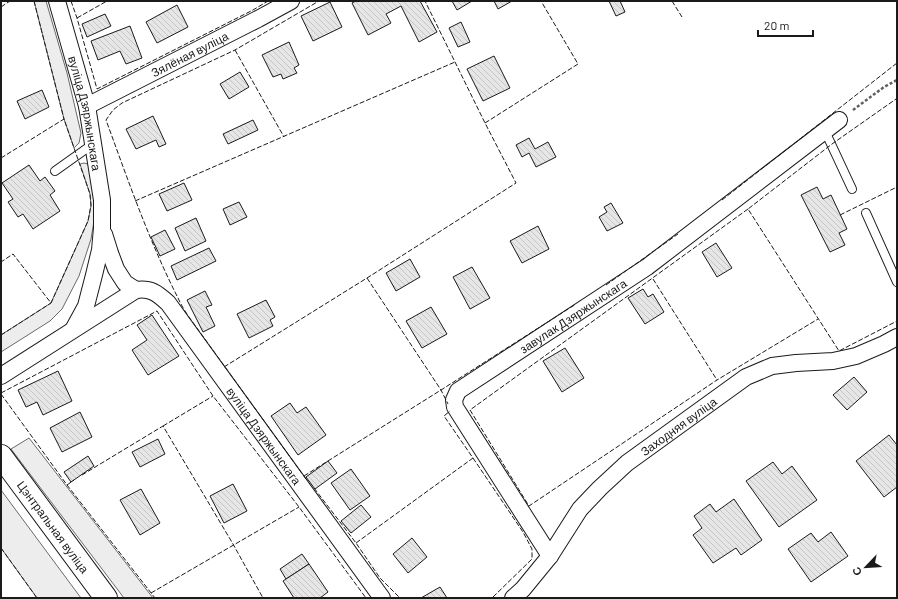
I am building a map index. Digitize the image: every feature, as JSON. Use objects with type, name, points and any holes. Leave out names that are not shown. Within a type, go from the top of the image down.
[{"type":"main road","name":"Цэнтральная вуліца","points":[[1,456],[106,598]]},
{"type":"street","name":"вуліца Дзяржынскага","points":[[57,1],[87,106],[102,200],[100,250],[86,306],[73,330]]},
{"type":"street","name":"Зялёная вуліца","points":[[87,106],[291,1]]},
{"type":"street","name":"завулак Дзяржынскага","points":[[550,556],[455,407],[454,400],[458,391],[647,267],[840,120]]},
{"type":"street","name":"вуліца Дзяржынскага","points":[[102,228],[116,269],[125,283],[136,290]]},
{"type":"street","name":"вуліца Дзяржынскага","points":[[1,376],[136,290],[144,289],[153,291],[168,303],[382,598]]},
{"type":"street","name":"Заходняя вуліца","points":[[513,598],[523,589],[550,556],[580,509],[600,488],[627,464],[746,377],[772,366],[833,361],[856,356],[897,337]]},
{"type":"lane","points":[[825,131],[852,189]]},
{"type":"lane","points":[[55,171],[93,144]]},
{"type":"lane","points":[[866,214],[897,282]]},
{"type":"path","points":[[840,120],[884,87],[897,80]]},
{"type":"shaded area","points":[[34,1],[46,1],[67,73],[81,133],[79,143],[74,148],[64,119]]},
{"type":"shaded area","points":[[80,164],[88,164],[91,169],[95,197],[94,221],[91,239],[79,276],[62,309],[50,321],[1,352],[1,335],[51,303],[88,221],[91,206],[90,194]]},
{"type":"shaded area","points":[[29,438],[153,598],[124,598],[11,449]]},
{"type":"shaded area","points":[[1,490],[81,598],[37,598],[1,548]]},
{"type":"building","points":[[356,1],[420,1],[437,32],[419,42],[401,6],[386,14],[391,23],[368,35],[352,3]]},
{"type":"building","points":[[452,1],[472,1],[457,10]]},
{"type":"building","points":[[494,1],[512,1],[498,9]]},
{"type":"building","points":[[609,1],[620,1],[625,12],[616,16]]},
{"type":"building","points":[[330,2],[342,27],[313,41],[301,16]]},
{"type":"building","points":[[177,5],[188,27],[157,43],[146,22]]},
{"type":"building","points":[[105,14],[111,26],[87,37],[82,24]]},
{"type":"building","points":[[461,22],[470,42],[458,47],[449,28]]},
{"type":"building","points":[[130,26],[142,58],[126,64],[120,51],[98,60],[91,41]]},
{"type":"building","points":[[289,42],[299,65],[294,68],[297,73],[283,79],[281,74],[273,77],[262,55]]},
{"type":"building","points":[[494,56],[510,88],[483,101],[467,69]]},
{"type":"building","points":[[240,72],[249,87],[229,99],[220,84]]},
{"type":"building","points":[[42,90],[49,107],[25,119],[17,101]]},
{"type":"building","points":[[153,116],[166,144],[159,147],[156,140],[136,149],[126,129]]},
{"type":"building","points":[[253,120],[258,130],[228,144],[223,134]]},
{"type":"building","points":[[529,138],[535,149],[548,142],[556,157],[536,167],[529,153],[522,157],[516,145]]},
{"type":"building","points":[[29,165],[40,181],[45,177],[55,191],[50,195],[60,211],[33,229],[23,214],[18,217],[8,202],[13,199],[2,183]]},
{"type":"building","points":[[184,183],[192,200],[167,211],[159,194]]},
{"type":"building","points":[[817,187],[823,199],[831,195],[847,229],[839,233],[845,245],[830,252],[801,195]]},
{"type":"building","points":[[239,202],[247,217],[230,225],[223,209]]},
{"type":"building","points":[[611,203],[623,223],[607,231],[599,217],[607,212],[604,207]]},
{"type":"building","points":[[196,218],[206,241],[185,251],[175,228]]},
{"type":"building","points":[[538,226],[549,249],[522,263],[510,241]]},
{"type":"building","points":[[165,230],[175,249],[160,256],[151,237]]},
{"type":"building","points":[[716,243],[732,268],[717,277],[702,252]]},
{"type":"building","points":[[209,248],[216,261],[177,280],[171,266]]},
{"type":"building","points":[[410,259],[420,277],[396,291],[386,273]]},
{"type":"building","points":[[472,267],[490,298],[470,309],[453,277]]},
{"type":"building","points":[[643,289],[648,297],[653,294],[664,312],[645,324],[628,298]]},
{"type":"building","points":[[205,291],[212,305],[206,307],[215,326],[203,332],[187,300]]},
{"type":"building","points":[[266,300],[275,317],[270,320],[273,326],[249,338],[237,314]]},
{"type":"building","points":[[431,307],[447,334],[422,348],[406,321]]},
{"type":"building","points":[[152,315],[179,356],[148,375],[132,350],[147,340],[137,325]]},
{"type":"building","points":[[565,348],[584,378],[562,392],[543,361]]},
{"type":"building","points":[[58,371],[72,401],[43,415],[37,402],[26,407],[18,390]]},
{"type":"building","points":[[854,377],[867,392],[847,410],[833,395]]},
{"type":"building","points":[[290,403],[297,413],[306,407],[326,435],[298,455],[271,416]]},
{"type":"building","points":[[80,412],[92,437],[62,452],[50,428]]},
{"type":"building","points":[[889,435],[897,445],[897,487],[884,497],[856,461]]},
{"type":"building","points":[[158,439],[165,454],[140,467],[132,452]]},
{"type":"building","points":[[88,456],[94,466],[71,482],[64,472]]},
{"type":"building","points":[[328,461],[337,473],[315,489],[306,477]]},
{"type":"building","points":[[773,462],[782,474],[792,466],[817,500],[779,527],[746,481]]},
{"type":"building","points":[[351,469],[370,496],[350,510],[331,483]]},
{"type":"building","points":[[233,484],[247,511],[224,523],[210,496]]},
{"type":"building","points":[[141,489],[160,523],[140,535],[120,500]]},
{"type":"building","points":[[734,499],[762,540],[741,555],[736,548],[713,563],[693,535],[702,528],[694,516],[710,504],[716,512]]},
{"type":"building","points":[[361,505],[371,517],[351,533],[341,521]]},
{"type":"building","points":[[831,532],[848,556],[811,582],[788,549],[811,533],[818,542]]},
{"type":"building","points":[[412,538],[427,557],[408,573],[393,554]]},
{"type":"building","points":[[302,554],[309,564],[286,579],[280,569]]},
{"type":"building","points":[[309,564],[328,592],[320,598],[294,598],[283,581]]},
{"type":"building","points":[[440,587],[447,598],[421,598]]},
{"type":"fence","points":[[1,7],[10,1]]},
{"type":"fence","points":[[34,1],[64,119]]},
{"type":"fence","points":[[71,1],[97,89],[268,1]]},
{"type":"fence","points":[[77,18],[107,1]]},
{"type":"fence","points":[[306,479],[181,305],[148,232],[106,120],[113,110],[122,103],[235,50],[319,1]]},
{"type":"fence","points":[[224,367],[516,183],[425,1]]},
{"type":"fence","points":[[485,123],[578,64],[541,1]]},
{"type":"fence","points":[[672,1],[682,17]]},
{"type":"fence","points":[[235,50],[284,137]]},
{"type":"fence","points":[[135,201],[455,62]]},
{"type":"fence","points":[[722,200],[897,63]]},
{"type":"fence","points":[[897,102],[896,99],[832,144],[748,209],[839,351],[897,321]]},
{"type":"fence","points":[[1,158],[64,119],[90,194],[91,205],[88,221],[51,303],[13,254],[1,262]]},
{"type":"fence","points":[[840,215],[897,187]]},
{"type":"fence","points":[[748,209],[470,410],[529,506],[717,380],[818,319]]},
{"type":"fence","points":[[606,285],[678,234]]},
{"type":"fence","points":[[367,278],[441,390],[448,404]]},
{"type":"fence","points":[[653,279],[717,380]]},
{"type":"fence","points":[[1,335],[51,303]]},
{"type":"fence","points":[[304,476],[576,304]]},
{"type":"fence","points":[[1,393],[157,311],[213,396],[299,507],[366,598]]},
{"type":"fence","points":[[1,394],[67,485],[155,598]]},
{"type":"fence","points":[[163,426],[213,396]]},
{"type":"fence","points":[[356,543],[473,458],[444,416],[450,411]]},
{"type":"fence","points":[[82,475],[163,426],[233,544],[263,598]]},
{"type":"fence","points":[[473,458],[523,532],[532,549],[532,559],[492,598]]},
{"type":"fence","points":[[67,485],[74,480]]},
{"type":"fence","points":[[314,488],[356,543],[380,578],[400,598]]},
{"type":"fence","points":[[151,593],[299,507]]},
{"type":"fence","points":[[1,548],[37,598]]}]
